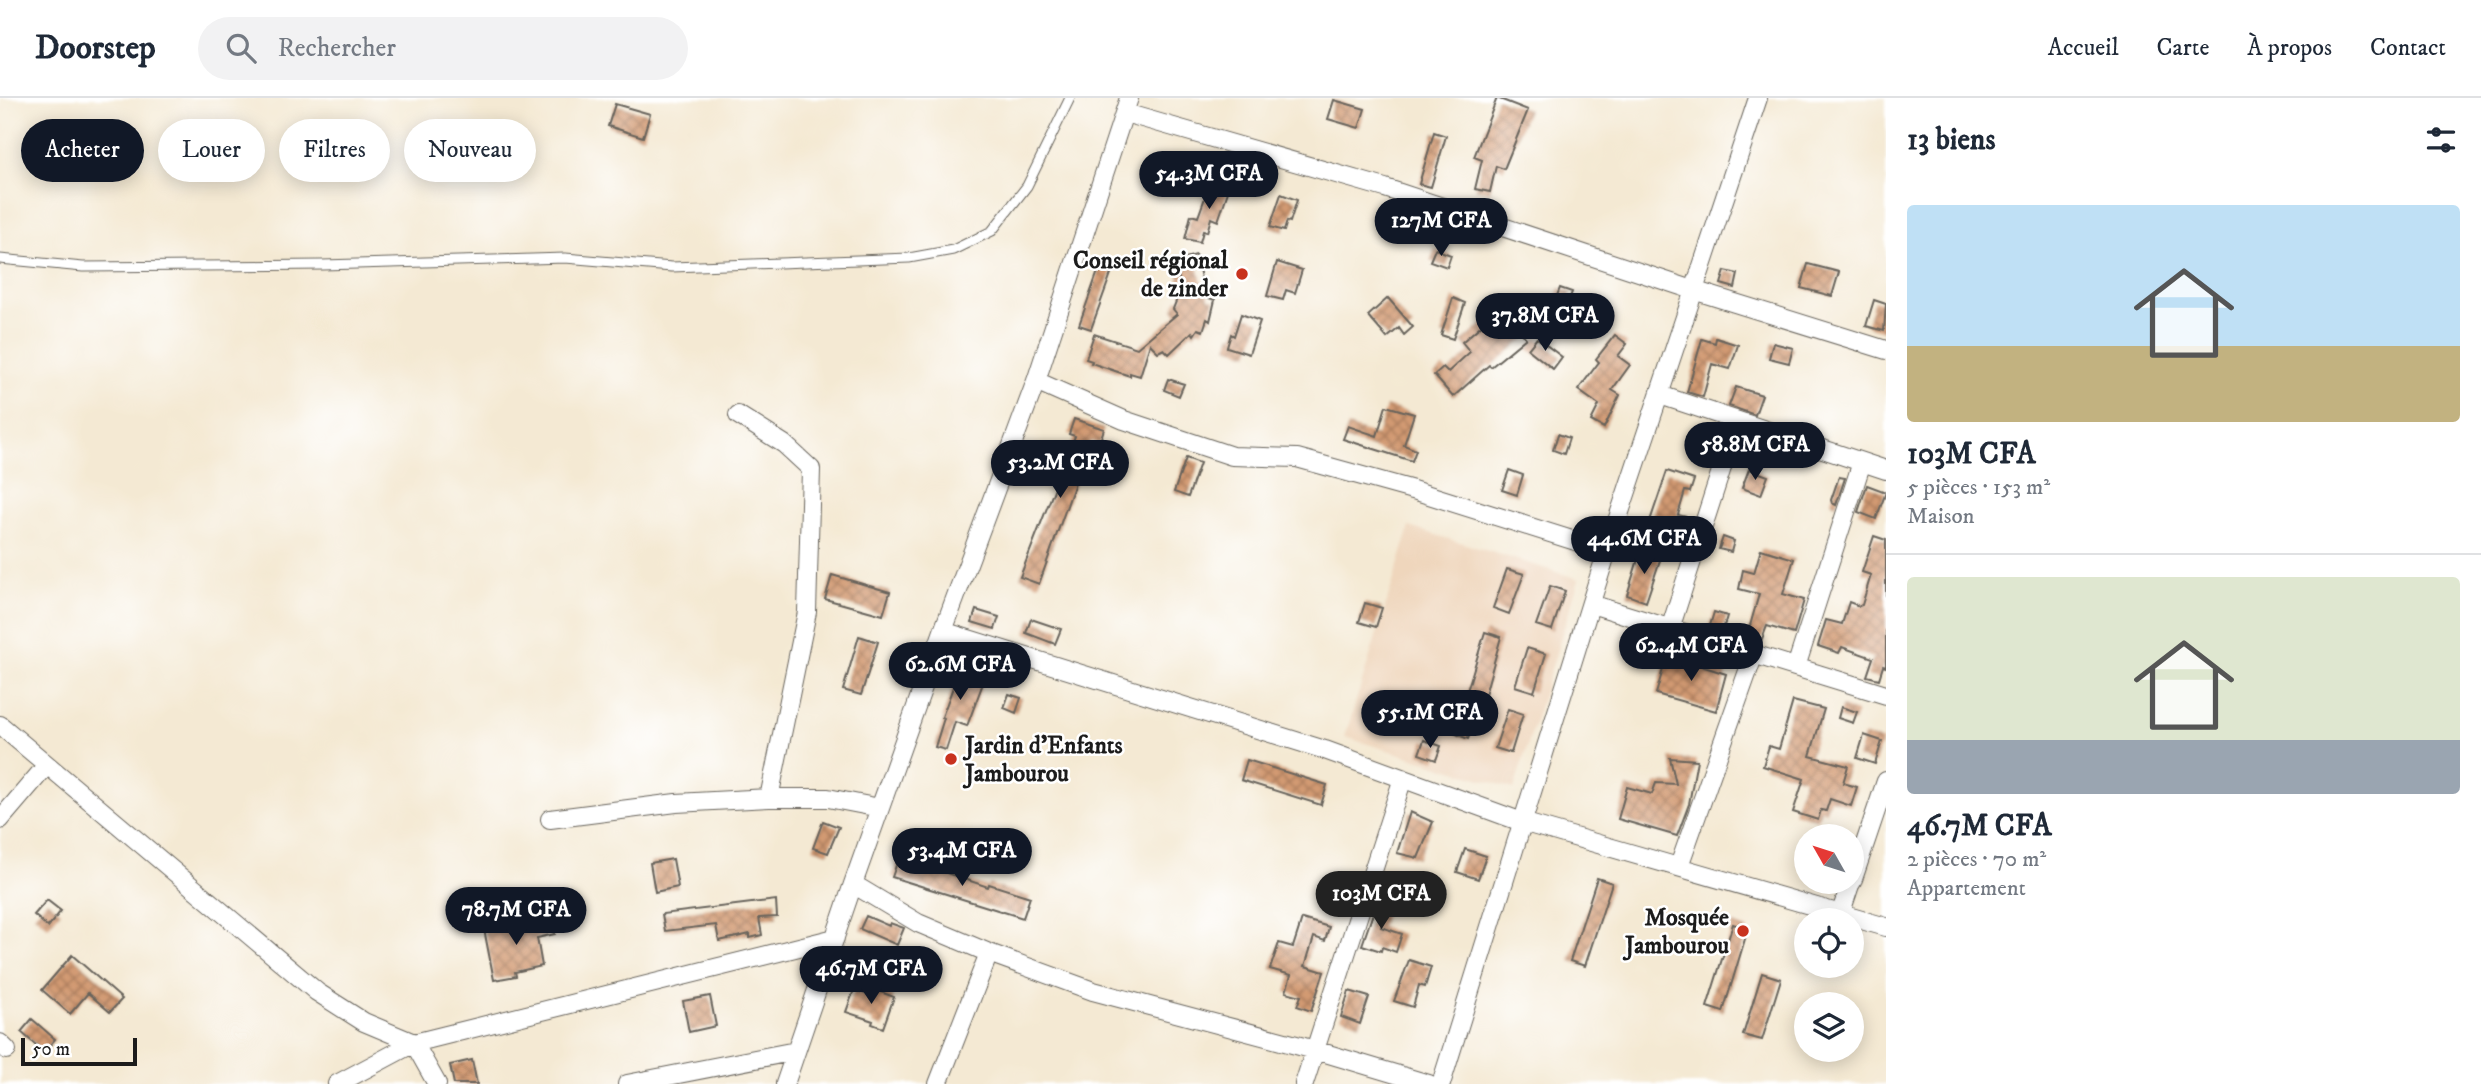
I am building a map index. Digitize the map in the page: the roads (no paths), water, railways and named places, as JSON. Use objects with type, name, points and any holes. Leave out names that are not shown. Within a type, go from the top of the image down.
[{"type":"street","points":[[1441,1084],[1607,551],[1758,98]]},
{"type":"street","points":[[785,1084],[943,631],[1036,381],[1127,105],[1693,290],[1886,350]]},
{"type":"street","points":[[1036,381],[1124,420],[1232,457],[1297,458],[1413,490],[1607,551]]},
{"type":"street","points":[[1660,395],[1886,470]]},
{"type":"street","points":[[738,415],[784,444],[811,469],[807,612],[769,798]]},
{"type":"street","points":[[1670,629],[1737,421]]},
{"type":"street","points":[[1796,667],[1862,462]]},
{"type":"street","points":[[1591,604],[1886,695]]},
{"type":"street","points":[[943,631],[1312,746],[1522,822],[1817,908]]},
{"type":"street","points":[[1679,866],[1754,654]]},
{"type":"street","points":[[0,724],[317,992],[364,1022],[414,1043],[437,1084]]},
{"type":"street","points":[[0,820],[47,765]]},
{"type":"street","points":[[1304,1084],[1403,778]]},
{"type":"street","points":[[1864,846],[1886,781]]},
{"type":"street","points":[[550,819],[676,803],[769,798],[828,798],[880,808]]},
{"type":"street","points":[[853,884],[918,923],[989,953],[1093,991],[1315,1050],[1429,1084]]},
{"type":"street","points":[[1864,921],[1886,927]]},
{"type":"street","points":[[337,1084],[414,1043],[835,938]]},
{"type":"street","points":[[938,1084],[989,953]]},
{"type":"street","points":[[627,1084],[796,1051]]},
{"type":"lane","points":[[0,259],[83,267],[323,265],[565,258],[672,267],[909,258],[953,250],[992,230],[1027,186],[1070,98]]},
{"type":"place","name":"Conseil régional de zinder","points":[[1242,274]]},
{"type":"place","name":"Jardin d'Enfants Jambourou","points":[[951,759]]},
{"type":"place","name":"Mosquée Jambourou","points":[[1743,931]]}]
